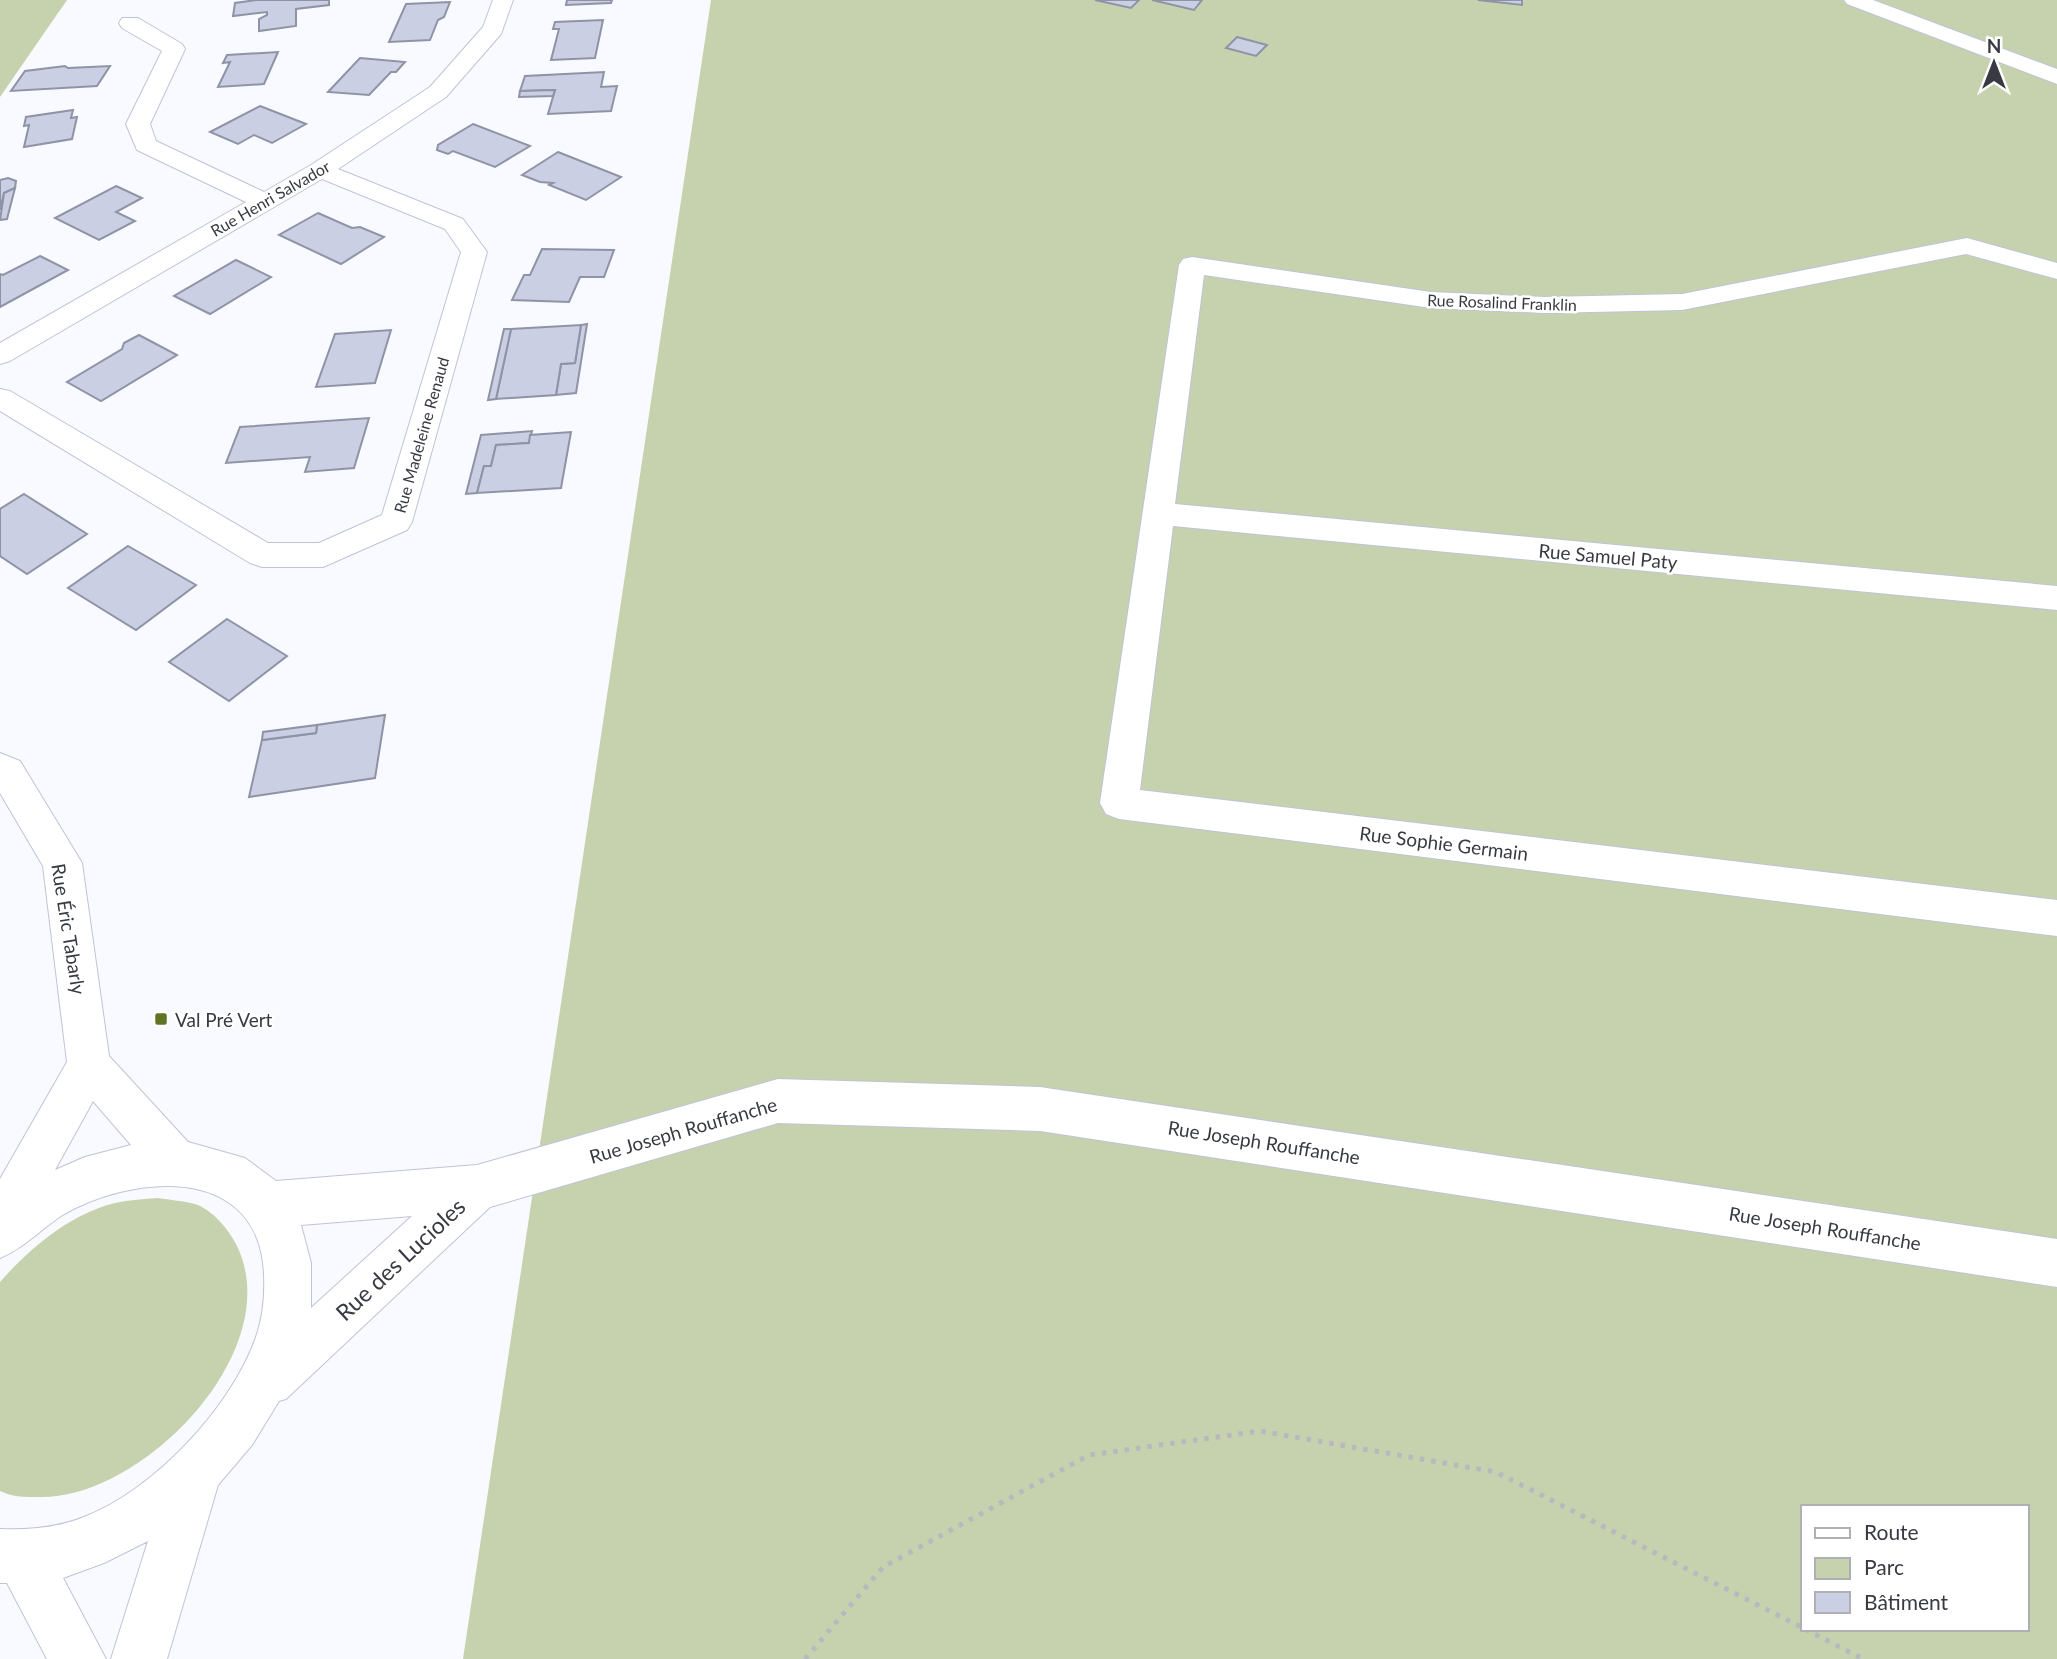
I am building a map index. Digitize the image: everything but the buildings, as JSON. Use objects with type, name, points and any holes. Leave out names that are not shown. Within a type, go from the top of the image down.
[{"type":"street","name":"Rue Henri Salvador","points":[[0,355],[320,170],[438,92],[494,29],[503,0]]},
{"type":"street","points":[[1854,0],[2057,77]]},
{"type":"street","points":[[130,23],[174,49],[138,124],[145,145],[264,201]]},
{"type":"street","name":"Rue Madeleine Renaud","points":[[0,398],[262,555],[323,555],[396,522],[474,252],[454,224],[320,170]]},
{"type":"street","name":"Rue Rosalind Franklin","points":[[1160,514],[1192,265],[1431,300],[1545,305],[1682,302],[1966,246],[2057,271]]},
{"type":"street","name":"Rue Samuel Paty","points":[[1160,514],[2057,598]]},
{"type":"street","name":"Rue Sophie Germain","points":[[1160,514],[1119,803],[2057,918]]},
{"type":"street","name":"Rue Éric Tabarly","points":[[0,768],[7,772],[62,863],[89,1065]]},
{"type":"street","points":[[0,1225],[89,1065],[175,1161]]},
{"type":"street","name":"Rue Joseph Rouffanche","points":[[477,1188],[778,1101],[1040,1108],[2057,1263]]},
{"type":"street","points":[[0,1234],[51,1196],[114,1169],[175,1161],[212,1167],[243,1181],[267,1205],[284,1241],[289,1285],[282,1335],[260,1388],[232,1433],[195,1473],[142,1516],[83,1546],[11,1557],[78,1659]]},
{"type":"street","name":"Rue des Lucioles","points":[[267,1205],[477,1188]]},
{"type":"street","name":"Rue des Lucioles","points":[[260,1388],[477,1188]]},
{"type":"street","points":[[139,1659],[195,1473]]},
{"type":"path","points":[[805,1659],[883,1567],[1089,1455],[1260,1431],[1496,1472],[1801,1627]]},
{"type":"path","points":[[1808,1631],[1863,1659]]},
{"type":"green space","points":[[0,0],[67,0],[0,97]]},
{"type":"green space","points":[[711,0],[2057,0],[2057,1659],[463,1659]]},
{"type":"green space","points":[[158,1198],[202,1207],[219,1221],[236,1244],[247,1285],[243,1327],[225,1370],[198,1410],[163,1444],[123,1472],[82,1490],[42,1497],[15,1496],[0,1491],[0,1282],[38,1245],[82,1215],[115,1203]]},
{"type":"place","name":"Val Pré Vert","points":[[161,1019]]}]
